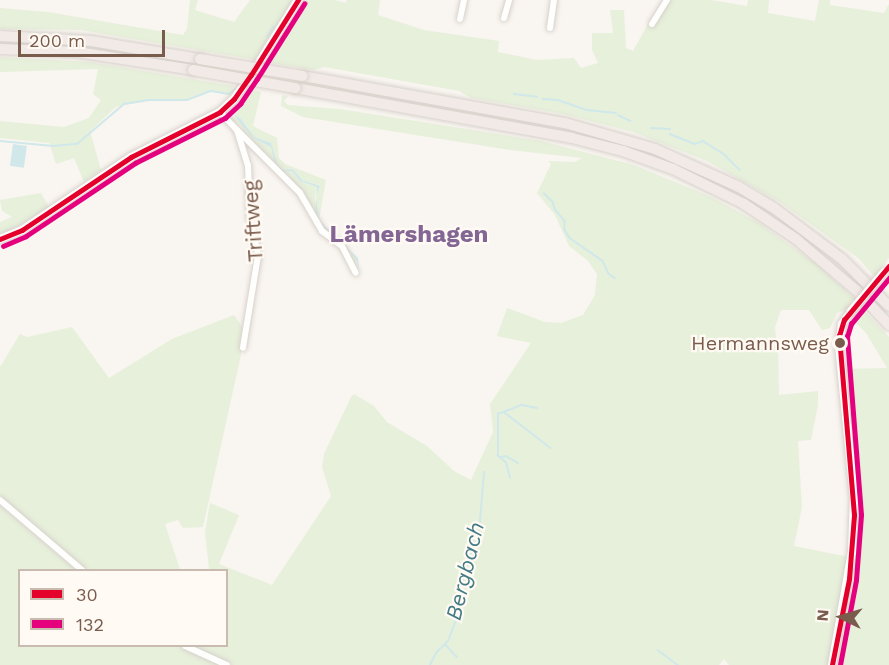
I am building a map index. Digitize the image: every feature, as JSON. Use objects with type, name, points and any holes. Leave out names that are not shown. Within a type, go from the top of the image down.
[{"type":"highway","points":[[0,36],[91,41],[303,76],[565,123],[655,149],[739,187],[774,208],[842,260],[889,306]]},
{"type":"highway","points":[[0,49],[77,52],[193,70],[572,138],[623,151],[673,169],[744,204],[796,239],[856,290],[889,325]]},
{"type":"main road","points":[[0,239],[22,230],[131,157],[220,112],[247,82],[298,0]]},
{"type":"main road","points":[[832,665],[852,552],[853,488],[839,345],[842,324],[850,311],[886,269]]},
{"type":"street","points":[[460,19],[464,0]]},
{"type":"street","points":[[504,18],[509,0]]},
{"type":"street","points":[[550,28],[548,17],[554,0]]},
{"type":"street","points":[[652,24],[667,0]]},
{"type":"street","name":"Triftweg","points":[[220,112],[300,193],[322,231],[342,246],[356,273]]},
{"type":"street","name":"Triftweg","points":[[237,130],[248,165],[248,206],[258,256],[243,348]]},
{"type":"street","points":[[0,500],[81,569]]},
{"type":"street","points":[[189,647],[227,665]]},
{"type":"green space","points":[[190,0],[198,0],[195,10],[234,22],[250,0],[295,0],[256,60],[81,30],[0,29],[0,8],[48,12],[183,35],[187,29]]},
{"type":"green space","points":[[306,0],[335,0],[345,3],[347,0],[380,0],[378,15],[424,30],[499,41],[498,52],[537,60],[574,58],[581,68],[598,63],[592,50],[592,33],[613,33],[610,10],[624,10],[626,48],[633,51],[649,22],[669,0],[711,0],[747,6],[748,0],[769,0],[768,13],[815,21],[819,0],[830,0],[830,5],[884,13],[889,4],[889,258],[875,277],[858,258],[780,202],[707,161],[633,132],[563,114],[471,98],[459,91],[324,67],[314,70],[270,63]]},
{"type":"green space","points":[[0,57],[90,62],[234,86],[228,94],[210,90],[187,99],[148,100],[116,107],[90,131],[101,170],[84,182],[74,158],[56,164],[49,143],[0,138],[0,121],[64,127],[89,118],[101,100],[93,94],[98,69],[0,72]]},
{"type":"green space","points":[[253,90],[261,92],[253,126],[277,138],[279,158],[285,164],[326,180],[319,220],[316,196],[320,186],[302,180],[293,169],[283,170],[278,166],[271,144],[254,137],[241,119],[232,113]]},
{"type":"green space","points":[[282,95],[288,96],[284,101],[288,105],[340,109],[541,141],[634,165],[711,197],[759,223],[818,265],[855,299],[848,309],[837,313],[830,328],[822,330],[809,310],[781,310],[775,327],[776,339],[762,346],[763,350],[778,343],[779,395],[818,391],[818,405],[811,440],[798,441],[802,507],[794,546],[849,557],[828,665],[729,665],[724,659],[719,665],[0,665],[0,505],[75,569],[18,569],[18,647],[228,647],[228,569],[209,569],[205,532],[210,503],[239,515],[219,564],[272,585],[331,496],[322,467],[324,454],[354,394],[374,406],[387,422],[427,446],[454,471],[471,480],[493,432],[490,404],[531,343],[497,336],[507,308],[545,322],[561,323],[583,315],[595,295],[597,274],[588,261],[569,246],[555,215],[537,193],[551,164],[548,161],[575,162],[582,158],[510,150],[303,117],[281,106]]},
{"type":"green space","points":[[230,114],[240,121],[253,138],[272,147],[276,168],[244,133],[241,126],[228,118]]},
{"type":"green space","points":[[276,168],[282,172],[292,171],[300,181],[317,187],[315,196],[318,221],[322,228],[318,224],[304,195]]},
{"type":"green space","points":[[41,193],[49,207],[15,228],[0,234],[0,222],[12,217],[2,211],[0,200]]},
{"type":"green space","points":[[323,230],[344,245],[356,259],[356,269],[343,246]]},
{"type":"green space","points":[[861,307],[889,337],[889,665],[836,665],[855,572],[859,507],[846,369],[887,368],[866,333],[856,323],[859,321],[854,316]]},
{"type":"green space","points":[[234,315],[246,332],[203,527],[183,528],[178,520],[165,524],[180,569],[84,569],[0,497],[0,367],[20,334],[27,337],[72,327],[109,378],[172,339]]},
{"type":"water","points":[[232,113],[241,119],[254,137],[271,143],[278,166],[283,170],[293,169],[302,180],[320,186],[316,195],[317,187],[300,181],[292,171],[282,172],[276,168],[271,147],[253,138]]},
{"type":"water","points":[[13,144],[27,146],[24,168],[10,166]]},
{"type":"water","points":[[316,198],[319,220],[358,258],[359,269],[356,259],[344,245],[322,229],[315,214]]},
{"type":"waterway","points":[[267,37],[273,27]]},
{"type":"waterway","points":[[0,141],[53,146],[77,144],[124,104],[149,100],[187,100],[211,91],[229,94],[235,89]]},
{"type":"waterway","points":[[514,94],[537,97]]},
{"type":"waterway","points":[[543,99],[558,100],[587,110],[616,113]]},
{"type":"waterway","points":[[618,115],[631,121]]},
{"type":"waterway","points":[[651,128],[670,129]]},
{"type":"waterway","points":[[670,134],[695,144],[703,141],[725,155],[740,170]]},
{"type":"waterway","points":[[544,193],[553,202],[555,209],[565,221],[565,230],[570,238],[603,261],[609,274],[615,278]]},
{"type":"waterway","name":"Bergbach","points":[[510,478],[506,463],[498,456],[498,414],[522,405],[537,408]]},
{"type":"waterway","points":[[504,412],[551,448]]},
{"type":"waterway","points":[[501,457],[506,456],[518,463]]},
{"type":"waterway","name":"Bergbach","points":[[430,665],[436,653],[448,641],[460,609],[460,590],[469,557],[479,533],[484,472]]},
{"type":"waterway","name":"Bergbach","points":[[446,645],[457,657]]},
{"type":"waterway","points":[[658,650],[678,665]]},
{"type":"transit line","name":"30","points":[[0,239],[22,230],[131,157],[220,112],[234,99],[251,75],[298,0]]},
{"type":"transit line","name":"132","points":[[3,246],[26,236],[135,163],[225,118],[240,104],[304,4]]},
{"type":"transit line","name":"30","points":[[832,665],[849,579],[854,515],[839,336],[844,320],[889,266]]},
{"type":"transit line","name":"132","points":[[840,665],[856,580],[861,515],[847,337],[851,324],[889,278]]},
{"type":"place","name":"Hermannsweg","points":[[840,343]]},
{"type":"district","name":"Lämershagen","points":[[409,235]]}]
